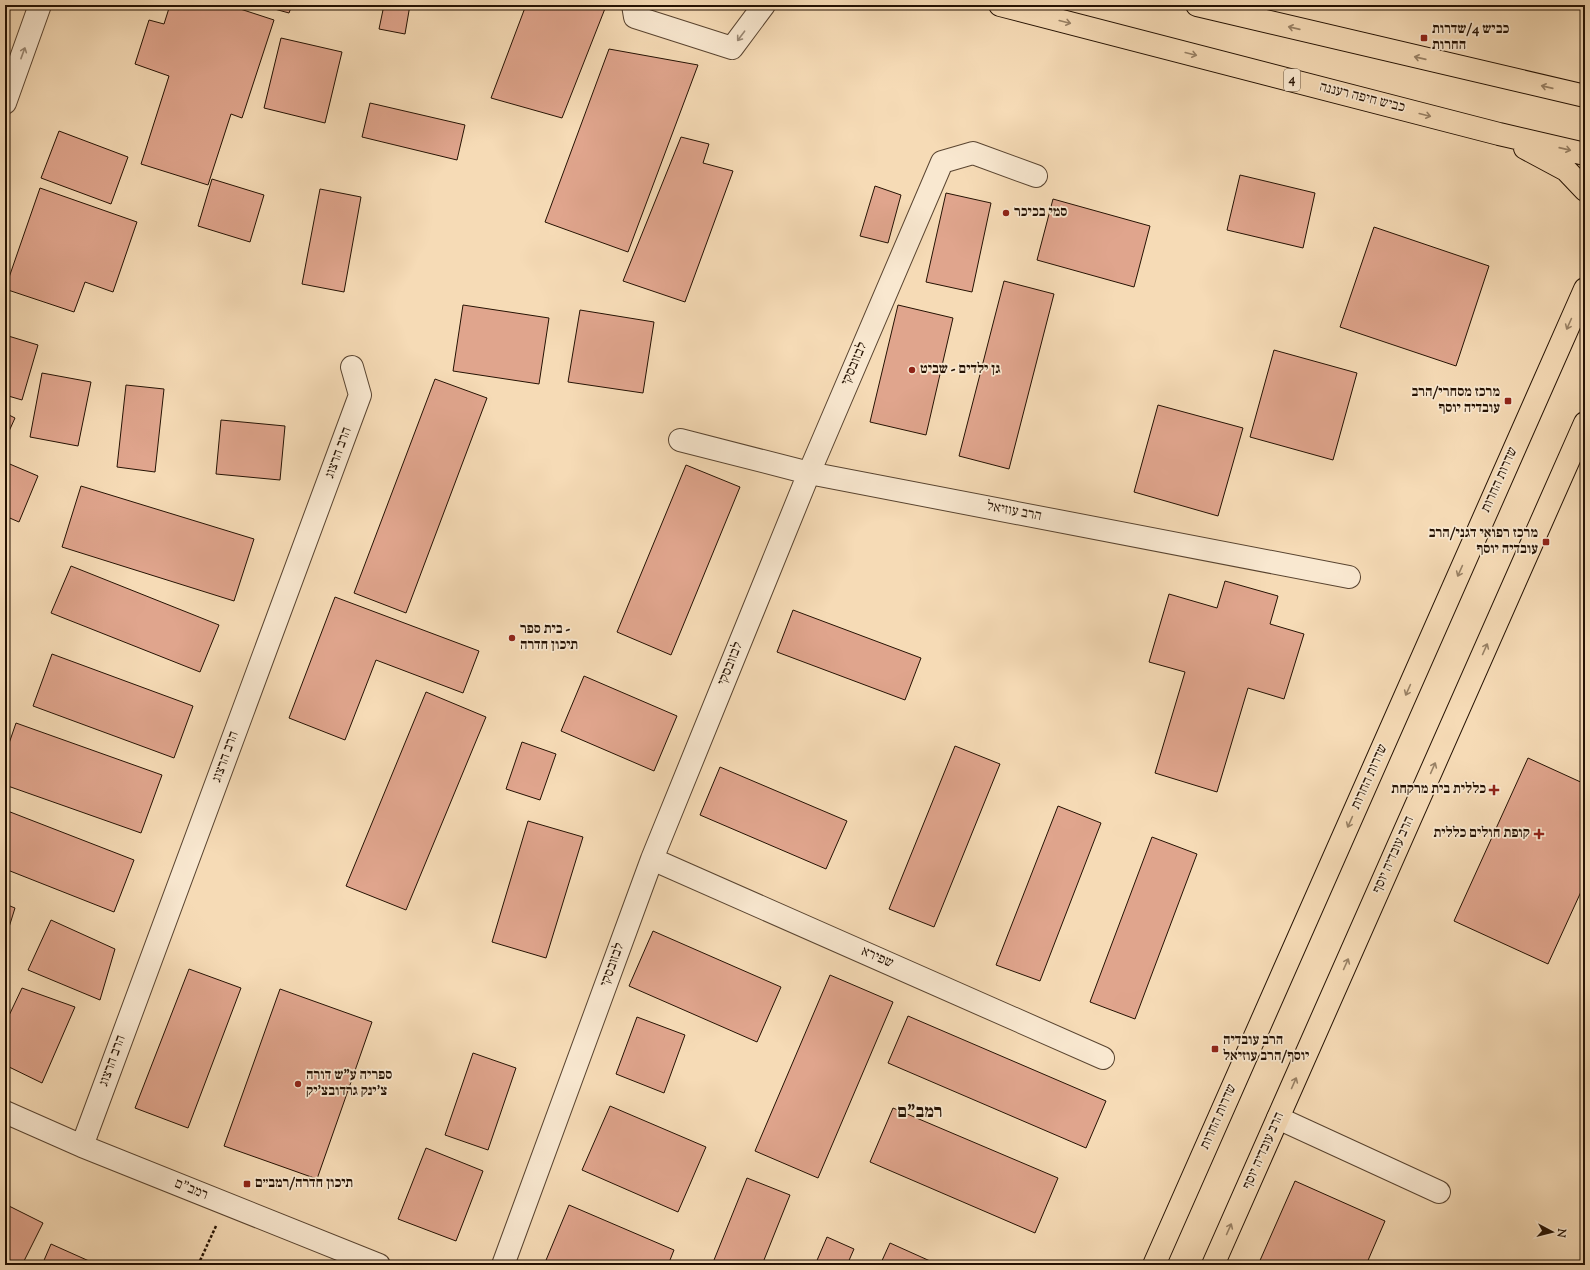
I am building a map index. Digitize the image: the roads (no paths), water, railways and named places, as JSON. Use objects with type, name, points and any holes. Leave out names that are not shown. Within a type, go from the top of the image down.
[{"type":"main road","name":"כביש חיפה רעננה","points":[[1000,5],[1500,134],[1585,154]]},
{"type":"main road","points":[[1197,5],[1585,96]]},
{"type":"main road","points":[[1500,134],[1566,170],[1585,190]]},
{"type":"main road","name":"שדרות החרות","points":[[1154,1265],[1585,288]]},
{"type":"main road","name":"הרב עובדיה יוסף","points":[[1214,1265],[1585,423]]},
{"type":"street","points":[[5,103],[40,5]]},
{"type":"street","points":[[632,5],[635,17],[732,48],[764,5]]},
{"type":"street","name":"לבזובסקי","points":[[503,1265],[652,859],[809,473],[942,162],[973,153],[1036,176]]},
{"type":"street","name":"הרב הרצוג","points":[[82,1146],[360,396],[352,367]]},
{"type":"street","name":"הרב עוזיאל","points":[[680,440],[809,473],[1350,577]]},
{"type":"street","name":"שפירא","points":[[652,859],[1102,1058]]},
{"type":"street","name":"רמב\"ם","points":[[5,1112],[82,1146],[379,1265]]},
{"type":"street","points":[[1278,1118],[1439,1192]]},
{"type":"place","name":"כביש 4/שדרות החרות","points":[[1424,38]]},
{"type":"place","name":"סמי בכיכר","points":[[1006,213]]},
{"type":"place","name":"גן ילדים - שביט","points":[[912,370]]},
{"type":"place","name":"מרכז מסחרי/הרב עובדיה יוסף","points":[[1508,401]]},
{"type":"place","name":"מרכז רפואי דגני/הרב עובדיה יוסף","points":[[1546,542]]},
{"type":"place","name":"בית ספר - תיכון חדרה","points":[[512,638]]},
{"type":"place","name":"כללית בית מרקחת","points":[[1494,790]]},
{"type":"place","name":"קופת חולים כללית","points":[[1539,834]]},
{"type":"place","name":"הרב עובדיה יוסף/הרב עוזיאל","points":[[1215,1049]]},
{"type":"place","name":"ספריה ע\"ש דורה צ'ינק גרדובצ'יק","points":[[298,1084]]},
{"type":"place","name":"תיכון חדרה/רמב״ם","points":[[247,1184]]},
{"type":"district","name":"רמב\"ם","points":[[920,1113]]}]
